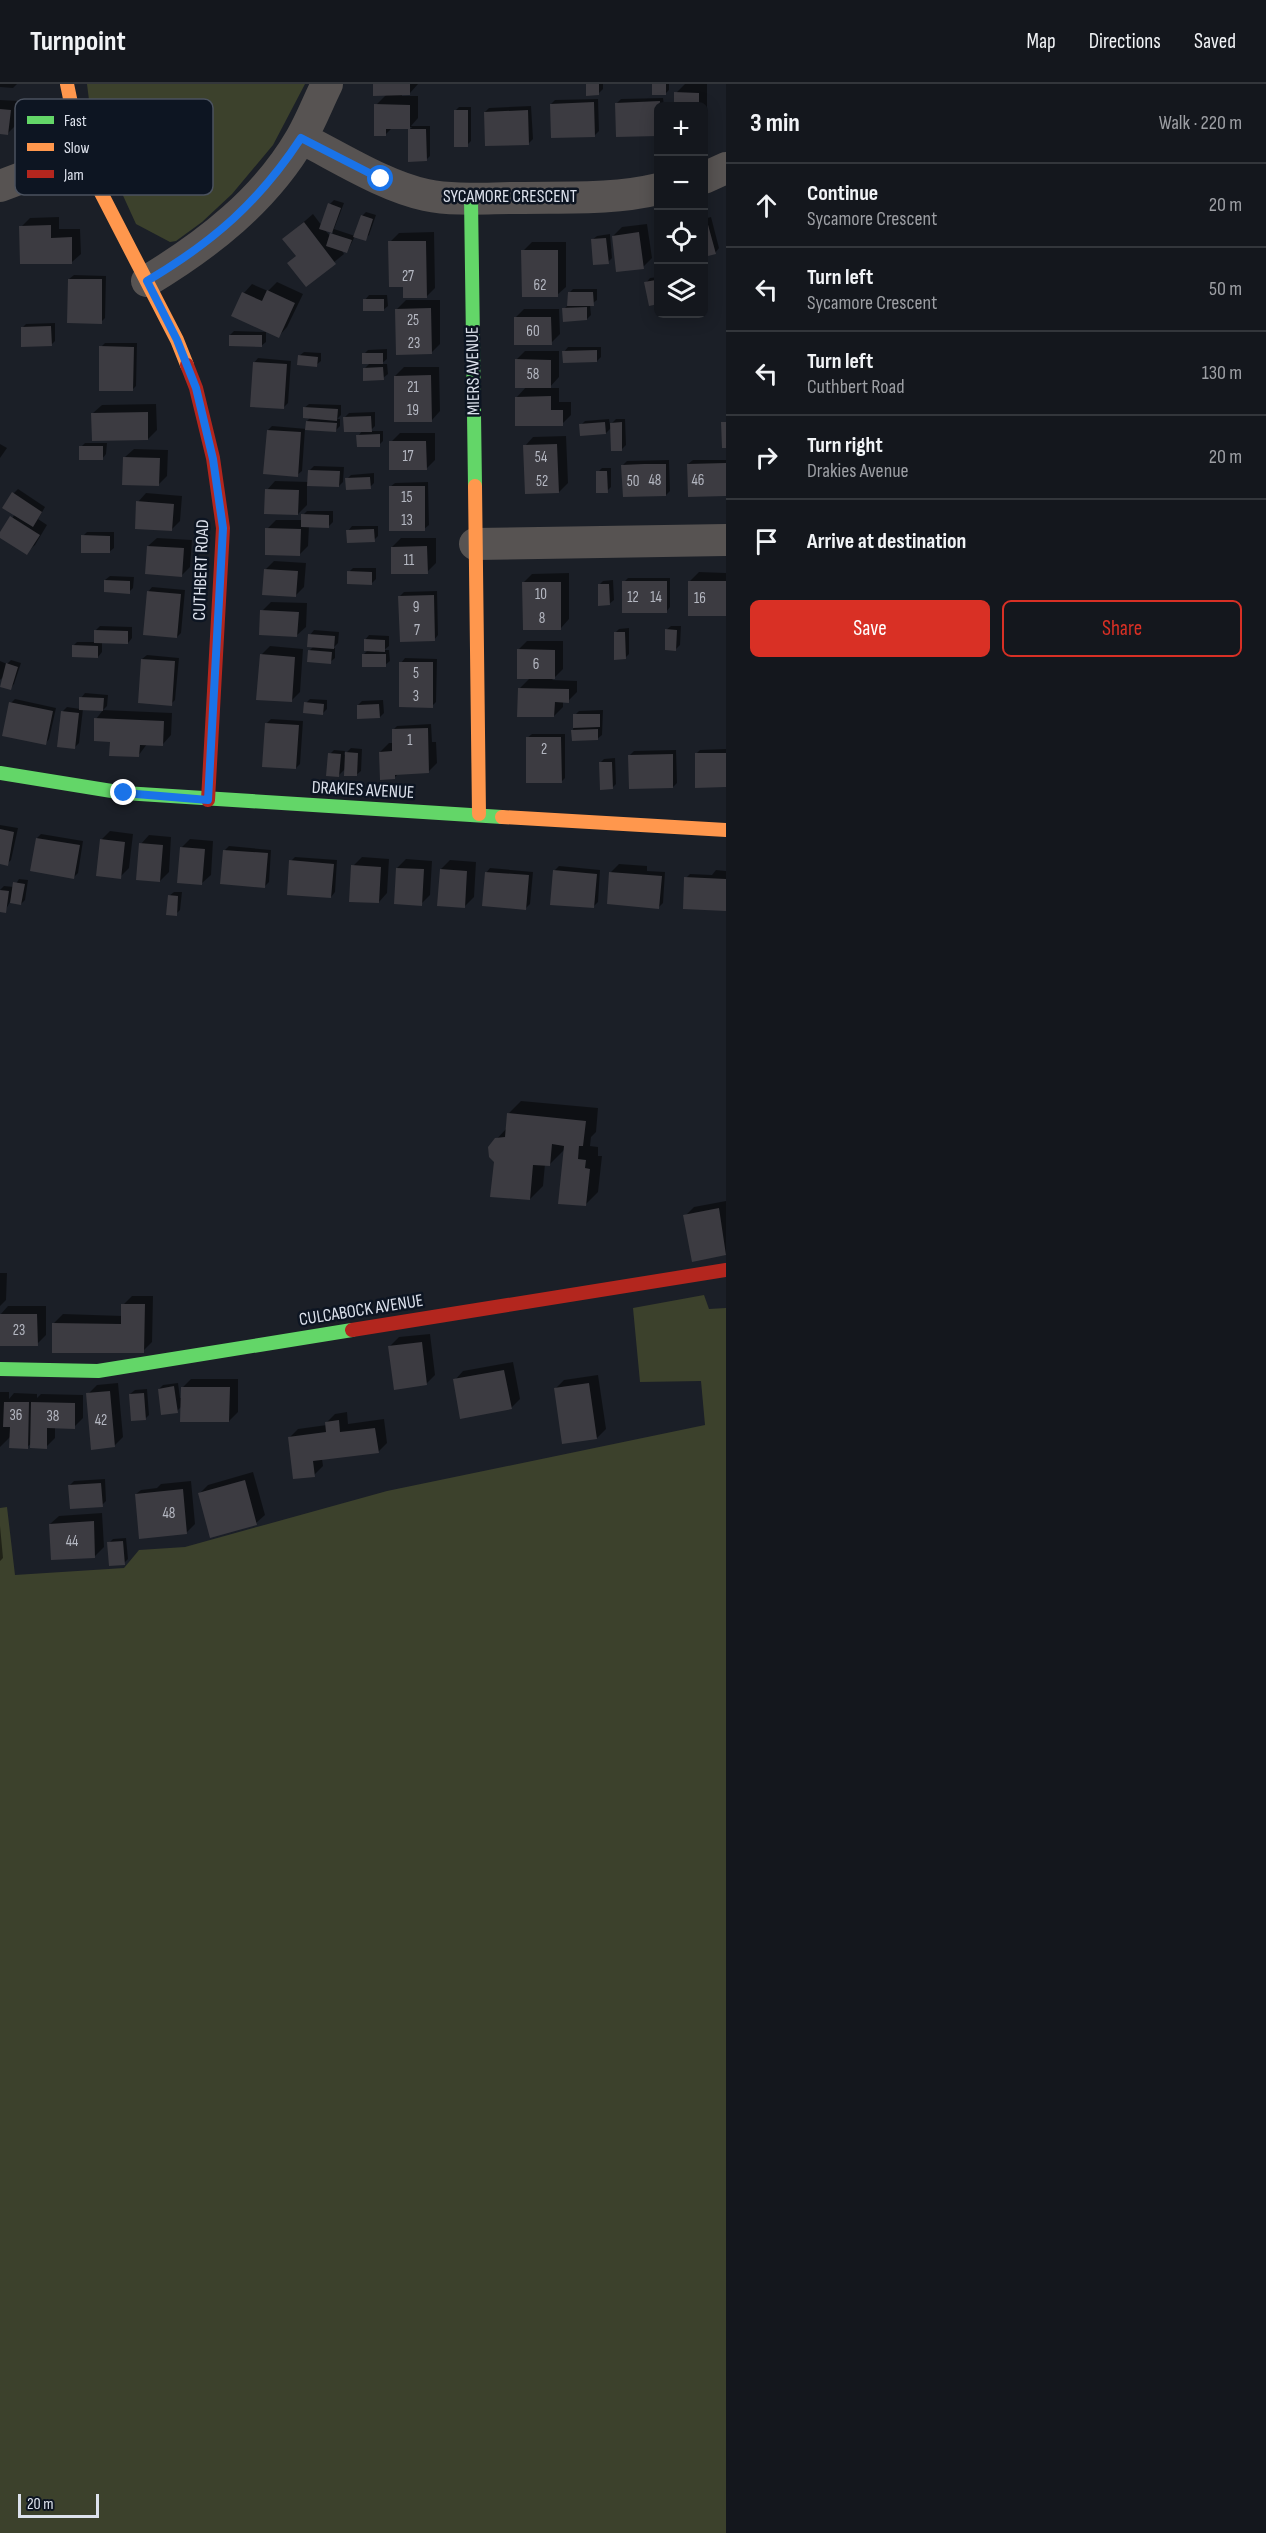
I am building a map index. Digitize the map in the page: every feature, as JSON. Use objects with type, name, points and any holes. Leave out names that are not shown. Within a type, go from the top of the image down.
[{"type":"street","name":"CUTHBERT ROAD","points":[[67,84],[71,99]]},
{"type":"street","points":[[147,281],[217,234],[255,199],[301,138],[327,84]]},
{"type":"street","name":"SYCAMORE CRESCENT","points":[[301,138],[381,179],[425,195],[471,198],[633,195],[654,190]]},
{"type":"street","points":[[708,176],[726,168]]},
{"type":"street","points":[[0,186],[15,180]]},
{"type":"street","name":"CUTHBERT ROAD","points":[[102,195],[177,340],[196,388],[213,459],[223,528],[208,800]]},
{"type":"street","name":"MIERS AVENUE","points":[[471,198],[479,814]]},
{"type":"street","points":[[475,543],[726,540]]},
{"type":"street","name":"DRAKIES AVENUE","points":[[0,773],[124,793],[208,800],[726,830]]},
{"type":"street","name":"CULCABOCK AVENUE","points":[[0,1369],[98,1371],[726,1270]]},
{"type":"green space","points":[[87,84],[305,84],[273,145],[232,194],[202,222],[176,241],[170,242],[136,224],[123,195],[213,195],[213,99],[89,99]]},
{"type":"green space","points":[[704,1295],[709,1309],[726,1308],[726,2533],[0,2533],[0,1508],[7,1507],[15,1575],[124,1568],[139,1550],[185,1547],[387,1491],[705,1425],[701,1381],[640,1382],[633,1308]]},
{"type":"building","points":[[373,84],[410,84],[410,95],[373,96]]},
{"type":"building","points":[[586,84],[599,84],[599,95],[586,96]]},
{"type":"building","points":[[652,84],[666,84],[666,95],[652,95]]},
{"type":"building","points":[[674,92],[699,93],[699,102],[674,102]]},
{"type":"building","points":[[660,101],[654,102],[654,136],[616,137],[615,103]]},
{"type":"building","points":[[594,102],[595,137],[551,138],[550,104]]},
{"type":"building","points":[[374,104],[410,105],[410,129],[386,129],[386,136],[374,136]]},
{"type":"building","points":[[0,109],[11,110],[8,135],[0,134]]},
{"type":"building","points":[[454,110],[468,110],[468,147],[454,147]]},
{"type":"building","points":[[528,110],[529,145],[485,146],[484,112]]},
{"type":"building","points":[[408,129],[426,129],[427,161],[408,162]]},
{"type":"building","points":[[328,203],[341,208],[332,233],[319,229]]},
{"type":"building","points":[[361,215],[373,219],[366,241],[353,237]]},
{"type":"building","points":[[304,222],[336,264],[306,287],[287,263],[296,256],[282,239]]},
{"type":"building","points":[[51,225],[51,238],[72,237],[72,264],[20,264],[19,226]]},
{"type":"building","points":[[708,225],[716,254],[708,256]]},
{"type":"building","points":[[639,232],[644,269],[616,272],[612,236]]},
{"type":"building","points":[[330,233],[352,240],[347,253],[326,246]]},
{"type":"building","points":[[606,238],[609,264],[593,265],[591,239]]},
{"type":"building","points":[[388,241],[426,241],[427,298],[403,298],[403,287],[389,287]]},
{"type":"building","points":[[521,250],[558,250],[558,297],[522,297]]},
{"type":"building","points":[[68,279],[102,279],[102,324],[67,323]]},
{"type":"building","points":[[654,280],[654,305],[649,306],[644,282]]},
{"type":"building","points":[[267,290],[295,303],[279,338],[231,316],[242,292],[262,301]]},
{"type":"building","points":[[568,292],[593,292],[594,306],[567,306]]},
{"type":"building","points":[[363,299],[384,299],[384,311],[363,311]]},
{"type":"building","points":[[587,307],[587,320],[563,322],[562,308]]},
{"type":"building","points":[[431,308],[432,354],[396,355],[395,309]]},
{"type":"building","points":[[514,317],[551,317],[552,345],[514,345]]},
{"type":"building","points":[[51,326],[52,346],[21,347],[21,327]]},
{"type":"building","points":[[229,335],[262,335],[262,347],[229,346]]},
{"type":"building","points":[[99,346],[134,347],[133,391],[99,391]]},
{"type":"building","points":[[597,350],[597,362],[563,363],[562,351]]},
{"type":"building","points":[[362,353],[383,353],[383,364],[362,364]]},
{"type":"building","points":[[298,355],[318,357],[317,367],[297,365]]},
{"type":"building","points":[[515,359],[551,360],[551,388],[515,388]]},
{"type":"building","points":[[253,362],[287,364],[284,409],[250,407]]},
{"type":"building","points":[[383,367],[384,380],[363,381],[363,368]]},
{"type":"building","points":[[431,375],[432,422],[394,422],[394,376]]},
{"type":"building","points":[[551,396],[551,410],[563,410],[563,426],[515,426],[515,397]]},
{"type":"building","points":[[303,407],[338,409],[337,421],[303,418]]},
{"type":"building","points":[[148,412],[148,440],[92,441],[91,413]]},
{"type":"building","points":[[371,416],[372,432],[344,432],[343,417]]},
{"type":"building","points":[[306,421],[337,423],[336,432],[305,430]]},
{"type":"building","points":[[605,422],[606,434],[580,436],[579,424]]},
{"type":"building","points":[[622,422],[622,451],[611,451],[610,423]]},
{"type":"building","points":[[721,422],[726,422],[726,448],[722,448]]},
{"type":"building","points":[[267,430],[301,432],[298,477],[263,474]]},
{"type":"building","points":[[380,434],[380,447],[357,447],[356,435]]},
{"type":"building","points":[[389,441],[426,441],[427,470],[389,470]]},
{"type":"building","points":[[557,444],[559,493],[525,494],[523,445]]},
{"type":"building","points":[[79,446],[103,446],[103,460],[79,460]]},
{"type":"building","points":[[123,457],[160,458],[159,486],[122,485]]},
{"type":"building","points":[[726,463],[726,496],[688,497],[687,464]]},
{"type":"building","points":[[666,464],[666,496],[623,497],[621,465]]},
{"type":"building","points":[[308,470],[340,471],[339,487],[307,486]]},
{"type":"building","points":[[596,471],[607,471],[608,493],[596,493]]},
{"type":"building","points":[[370,477],[371,489],[346,490],[345,478]]},
{"type":"building","points":[[389,486],[425,486],[425,531],[389,531]]},
{"type":"building","points":[[265,489],[299,490],[298,515],[264,514]]},
{"type":"building","points":[[12,492],[42,512],[33,527],[2,508]]},
{"type":"building","points":[[136,501],[174,504],[172,531],[135,529]]},
{"type":"building","points":[[301,514],[329,515],[329,528],[301,527]]},
{"type":"building","points":[[10,516],[40,535],[27,555],[0,538],[0,532]]},
{"type":"building","points":[[265,528],[301,529],[300,556],[265,555]]},
{"type":"building","points":[[374,529],[375,542],[347,543],[346,530]]},
{"type":"building","points":[[81,535],[110,536],[110,553],[81,553]]},
{"type":"building","points":[[147,546],[184,548],[182,577],[145,574]]},
{"type":"building","points":[[427,546],[428,574],[391,574],[391,547]]},
{"type":"building","points":[[264,569],[298,571],[296,597],[262,595]]},
{"type":"building","points":[[347,571],[372,572],[372,585],[347,584]]},
{"type":"building","points":[[104,580],[130,581],[130,594],[104,592]]},
{"type":"building","points":[[622,581],[667,581],[667,613],[622,613]]},
{"type":"building","points":[[688,581],[726,581],[726,616],[688,616]]},
{"type":"building","points":[[522,582],[561,582],[561,630],[523,630]]},
{"type":"building","points":[[598,584],[609,584],[610,605],[598,606]]},
{"type":"building","points":[[147,591],[181,594],[177,638],[143,635]]},
{"type":"building","points":[[434,595],[435,641],[400,642],[398,596]]},
{"type":"building","points":[[260,610],[299,612],[297,637],[259,635]]},
{"type":"building","points":[[665,629],[677,630],[676,651],[665,650]]},
{"type":"building","points":[[94,630],[128,631],[128,644],[94,643]]},
{"type":"building","points":[[614,632],[625,632],[626,659],[614,660]]},
{"type":"building","points":[[308,634],[335,636],[334,649],[307,647]]},
{"type":"building","points":[[364,639],[385,640],[385,652],[364,651]]},
{"type":"building","points":[[72,645],[98,646],[98,658],[72,657]]},
{"type":"building","points":[[517,649],[555,650],[555,679],[517,679]]},
{"type":"building","points":[[308,650],[332,652],[331,664],[307,662]]},
{"type":"building","points":[[260,654],[295,657],[292,702],[256,700]]},
{"type":"building","points":[[362,654],[386,654],[386,667],[362,667]]},
{"type":"building","points":[[141,659],[175,661],[172,706],[138,703]]},
{"type":"building","points":[[399,662],[433,662],[433,708],[399,707]]},
{"type":"building","points":[[6,663],[18,667],[11,690],[0,687]]},
{"type":"building","points":[[518,688],[569,689],[569,703],[555,702],[554,717],[517,717]]},
{"type":"building","points":[[79,697],[104,698],[103,711],[79,710]]},
{"type":"building","points":[[9,702],[53,711],[46,745],[2,736]]},
{"type":"building","points":[[304,702],[324,704],[323,715],[303,713]]},
{"type":"building","points":[[379,704],[380,718],[357,719],[357,705]]},
{"type":"building","points":[[61,711],[79,713],[75,749],[57,747]]},
{"type":"building","points":[[573,714],[600,714],[600,727],[573,728]]},
{"type":"building","points":[[94,718],[164,721],[163,746],[140,745],[139,757],[109,756],[110,742],[94,741]]},
{"type":"building","points":[[265,723],[299,725],[296,769],[262,767]]},
{"type":"building","points":[[428,728],[429,773],[395,775],[395,779],[380,780],[379,752],[392,751],[392,729]]},
{"type":"building","points":[[598,729],[598,740],[572,741],[571,730]]},
{"type":"building","points":[[526,737],[561,737],[562,783],[526,783]]},
{"type":"building","points":[[345,752],[358,753],[357,776],[344,776]]},
{"type":"building","points":[[328,753],[341,754],[339,777],[326,776]]},
{"type":"building","points":[[695,753],[726,753],[726,787],[695,788]]},
{"type":"building","points":[[673,754],[673,788],[629,789],[628,755]]},
{"type":"building","points":[[599,762],[612,762],[613,789],[600,790]]},
{"type":"building","points":[[0,829],[14,832],[8,866],[0,864]]},
{"type":"building","points":[[36,838],[80,845],[74,879],[30,871]]},
{"type":"building","points":[[100,839],[125,842],[121,879],[96,876]]},
{"type":"building","points":[[139,843],[163,845],[160,882],[136,880]]},
{"type":"building","points":[[180,847],[205,849],[202,885],[177,883]]},
{"type":"building","points":[[223,850],[268,853],[265,888],[220,884]]},
{"type":"building","points":[[289,860],[334,864],[331,898],[287,895]]},
{"type":"building","points":[[351,865],[381,867],[379,903],[349,902]]},
{"type":"building","points":[[396,868],[424,869],[422,906],[394,904]]},
{"type":"building","points":[[440,869],[467,871],[465,908],[437,906]]},
{"type":"building","points":[[553,870],[597,874],[594,908],[550,905]]},
{"type":"building","points":[[485,872],[529,875],[526,910],[482,906]]},
{"type":"building","points":[[609,872],[662,876],[659,909],[607,904]]},
{"type":"building","points":[[684,877],[726,879],[726,911],[683,909]]},
{"type":"building","points":[[13,882],[25,884],[21,905],[10,903]]},
{"type":"building","points":[[0,890],[9,891],[6,913],[0,912]]},
{"type":"building","points":[[168,895],[178,896],[177,916],[166,915]]},
{"type":"building","points":[[507,1113],[586,1121],[583,1146],[579,1146],[578,1159],[586,1160],[585,1168],[590,1169],[586,1206],[558,1204],[564,1146],[552,1144],[550,1166],[533,1165],[530,1200],[490,1197],[494,1162],[489,1157],[488,1147],[495,1138],[505,1137]]},
{"type":"building","points":[[719,1208],[726,1255],[692,1262],[683,1215]]},
{"type":"building","points":[[121,1304],[145,1304],[144,1353],[52,1353],[52,1323],[121,1324]]},
{"type":"building","points":[[0,1314],[37,1314],[38,1346],[0,1346]]},
{"type":"building","points":[[422,1342],[427,1385],[394,1390],[388,1346]]},
{"type":"building","points":[[504,1370],[512,1409],[460,1419],[453,1379]]},
{"type":"building","points":[[589,1383],[597,1439],[562,1444],[554,1388]]},
{"type":"building","points":[[174,1386],[178,1413],[161,1415],[158,1389]]},
{"type":"building","points":[[181,1387],[230,1387],[229,1422],[180,1422]]},
{"type":"building","points":[[110,1391],[115,1447],[91,1450],[86,1393]]},
{"type":"building","points":[[144,1393],[146,1420],[131,1421],[129,1394]]},
{"type":"building","points":[[4,1402],[29,1402],[28,1449],[9,1448],[10,1427],[3,1427]]},
{"type":"building","points":[[31,1402],[75,1403],[75,1429],[47,1428],[47,1449],[30,1448]]},
{"type":"building","points":[[339,1420],[340,1432],[375,1428],[379,1453],[313,1461],[315,1477],[293,1479],[288,1437],[326,1432],[325,1422]]},
{"type":"building","points":[[245,1480],[257,1525],[210,1538],[198,1493]]},
{"type":"building","points":[[101,1483],[103,1507],[70,1509],[68,1485]]},
{"type":"building","points":[[183,1489],[187,1534],[139,1539],[135,1494]]},
{"type":"building","points":[[94,1521],[95,1558],[51,1560],[49,1524]]},
{"type":"building","points":[[123,1541],[125,1565],[109,1566],[107,1542]]},
{"type":"traffic: fast","points":[[471,198],[475,486]]},
{"type":"traffic: fast","points":[[0,773],[124,793],[502,817]]},
{"type":"traffic: fast","points":[[0,1369],[98,1371],[352,1330]]},
{"type":"traffic: slow","points":[[67,84],[70,99]]},
{"type":"traffic: slow","points":[[102,195],[177,340],[187,365]]},
{"type":"traffic: slow","points":[[475,486],[479,814]]},
{"type":"traffic: slow","points":[[502,817],[726,830]]},
{"type":"traffic: jam","points":[[187,365],[196,388],[213,458],[223,528],[208,800]]},
{"type":"traffic: jam","points":[[352,1330],[726,1270]]},
{"type":"route","points":[[124,793],[208,800],[223,528],[213,459],[196,388],[177,340],[147,281],[217,234],[255,199],[301,138],[381,179]]}]
